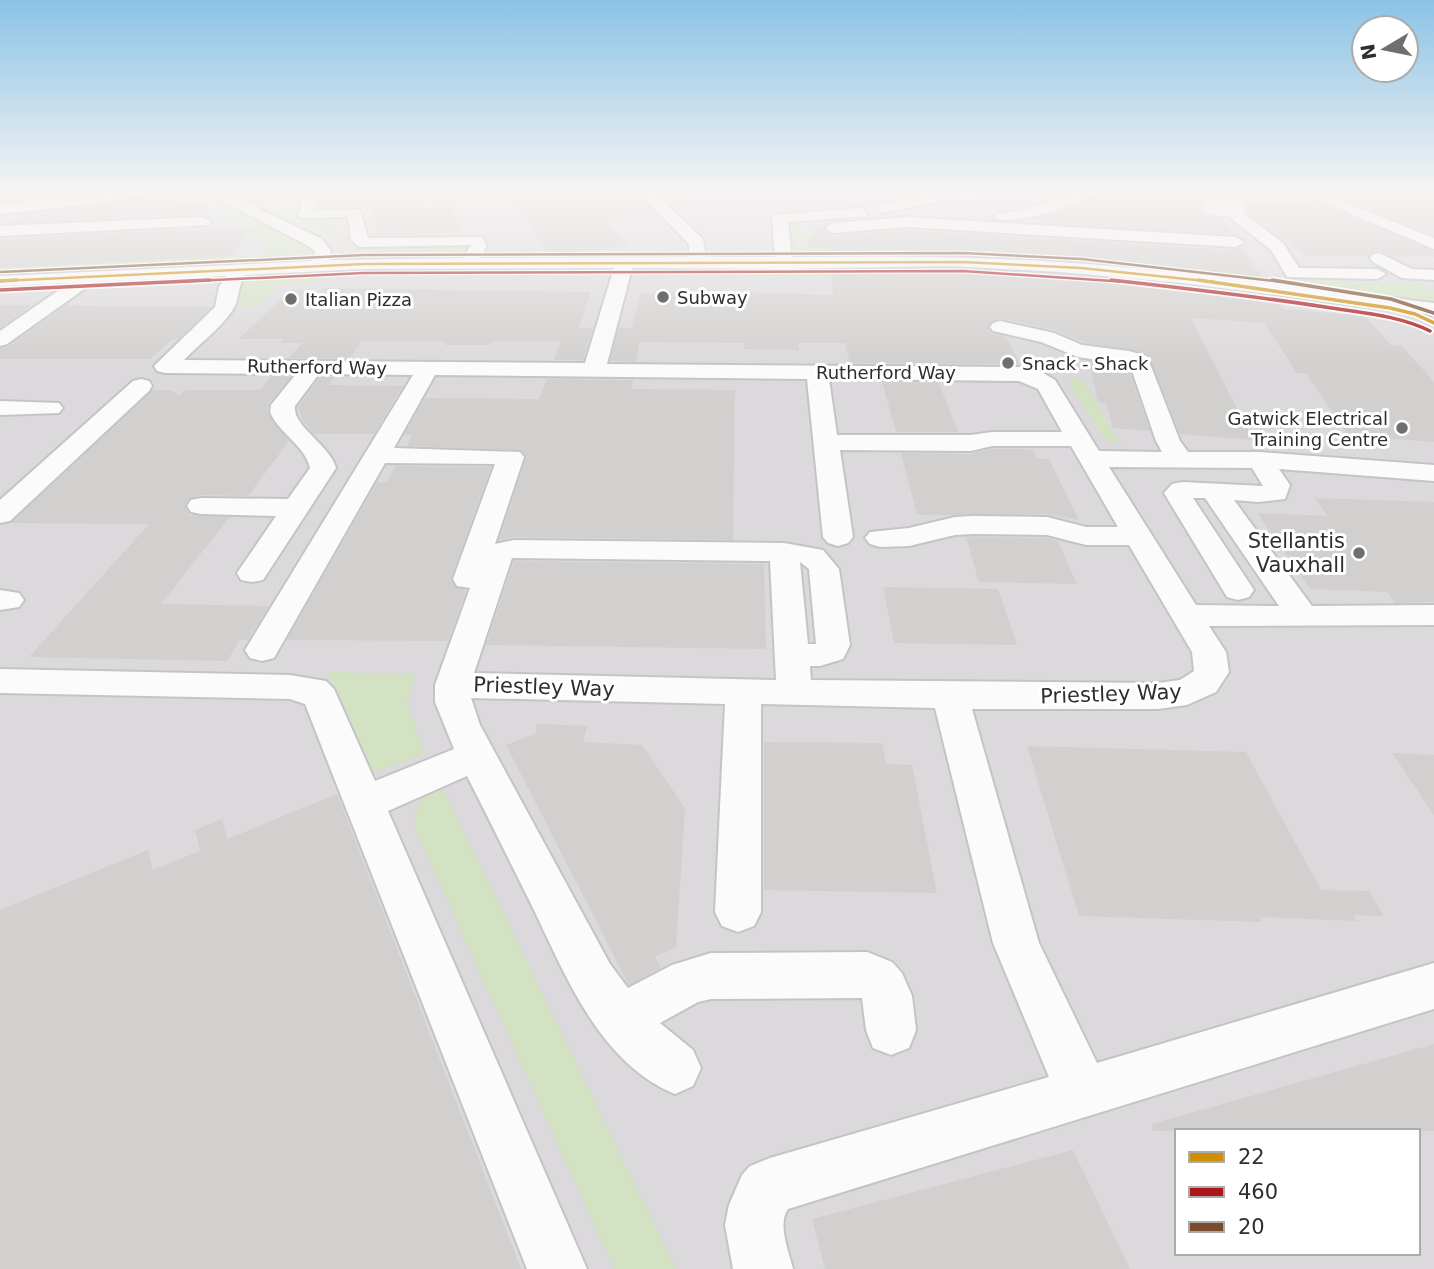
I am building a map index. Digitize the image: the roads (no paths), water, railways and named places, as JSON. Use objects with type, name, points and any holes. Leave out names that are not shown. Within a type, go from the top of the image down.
[{"type":"street","points":[[321,249],[321,271]]},
{"type":"street","points":[[469,264],[476,249]]},
{"type":"street","points":[[697,249],[698,264]]},
{"type":"street","points":[[782,249],[784,264]]},
{"type":"street","points":[[1004,249],[1006,271]]},
{"type":"street","points":[[1278,249],[1293,272]]},
{"type":"street","points":[[0,281],[239,270],[566,278],[698,264],[925,261],[1006,271],[1182,278],[1401,310],[1434,323]]},
{"type":"street","points":[[321,271],[469,264],[622,273],[664,279],[830,281]]},
{"type":"street","points":[[1293,272],[1378,266],[1405,273],[1434,275]]},
{"type":"street","points":[[0,515],[224,309],[228,302],[228,287],[239,270]]},
{"type":"street","points":[[970,278],[1006,271],[1032,280]]},
{"type":"street","points":[[1293,272],[1289,280],[1309,297]]},
{"type":"street","points":[[594,370],[622,273]]},
{"type":"street","points":[[1182,278],[1191,296]]},
{"type":"street","points":[[0,340],[87,279]]},
{"type":"street","points":[[1122,290],[1191,296],[1309,297],[1434,309]]},
{"type":"street","points":[[1000,327],[1044,336],[1078,351],[1134,358],[1140,362],[1168,441],[1180,459]]},
{"type":"street","points":[[252,573],[320,475],[323,465],[284,418],[282,409],[312,368]]},
{"type":"street","name":"Rutherford Way","points":[[152,377],[312,368],[1031,376],[1079,374],[1145,377]]},
{"type":"street","points":[[262,650],[428,368]]},
{"type":"street","points":[[817,372],[838,537]]},
{"type":"street","points":[[1031,376],[1047,385],[1085,449]]},
{"type":"street","points":[[152,377],[237,386]]},
{"type":"street","points":[[0,408],[51,408]]},
{"type":"street","points":[[826,442],[974,443],[992,439],[1180,459],[1260,460],[1434,473]]},
{"type":"street","name":"Priestley Way","points":[[449,664],[743,693],[1158,696],[1187,692],[1208,680],[1213,667],[1209,652],[1189,615],[1085,449]]},
{"type":"street","points":[[377,455],[511,457],[449,664],[455,708],[593,980],[640,1039],[675,1068]]},
{"type":"street","points":[[1238,590],[1178,496],[1180,491],[1185,489],[1275,493],[1277,485],[1260,460]]},
{"type":"street","points":[[1213,490],[1303,617]]},
{"type":"street","points":[[201,506],[297,508]]},
{"type":"street","points":[[449,664],[496,556],[502,551],[514,549],[808,554],[822,564],[833,645],[831,651],[823,654],[792,655],[794,694]]},
{"type":"street","points":[[1189,615],[1434,615]]},
{"type":"street","points":[[0,681],[308,689],[316,694],[325,706],[363,804],[557,1269]]},
{"type":"street","points":[[738,912],[743,693]]},
{"type":"street","points":[[950,696],[1016,943],[1043,1008],[1084,1093]]},
{"type":"street","points":[[363,804],[477,755]]},
{"type":"street","points":[[621,1018],[689,981],[702,977],[867,975],[877,978],[885,986],[891,1030]]},
{"type":"street","points":[[763,1269],[754,1223],[756,1202],[769,1186],[1434,986]]},
{"type":"lane","points":[[880,538],[903,537],[973,525],[1047,526],[1086,536],[1140,536]]},
{"type":"place","name":"Subway","points":[[663,297]]},
{"type":"place","name":"Italian Pizza","points":[[291,299]]},
{"type":"place","name":"Snack - Shack","points":[[1008,363]]},
{"type":"place","name":"Gatwick Electrical Training Centre","points":[[1402,428]]},
{"type":"place","name":"Stellantis Vauxhall","points":[[1359,553]]}]
